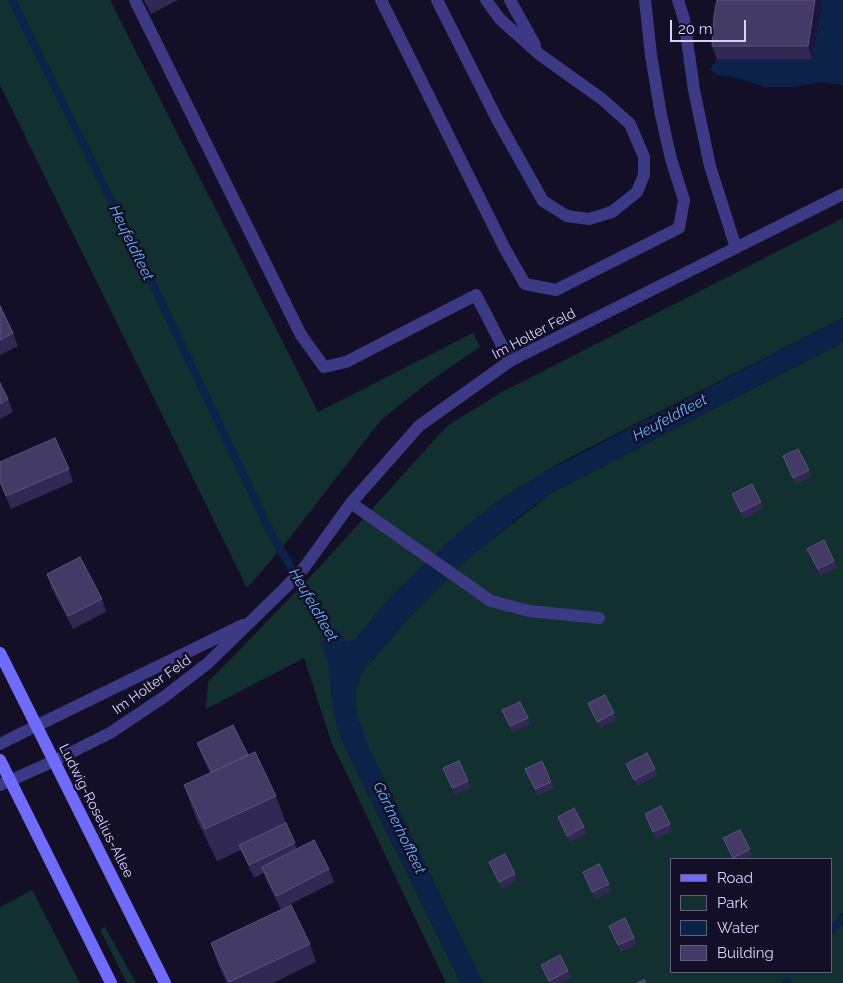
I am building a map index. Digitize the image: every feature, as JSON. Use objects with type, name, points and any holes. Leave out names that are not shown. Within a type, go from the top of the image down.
[{"type":"main road","name":"Ludwig-Roselius-Allee","points":[[0,653],[165,983]]},
{"type":"main road","points":[[0,760],[5,783],[111,983]]},
{"type":"street","points":[[135,0],[301,335],[324,366],[346,362],[476,295],[510,361]]},
{"type":"street","points":[[380,0],[504,249],[525,284],[556,290],[679,228],[684,200],[671,159],[661,115],[650,55],[645,0]]},
{"type":"street","points":[[437,0],[498,122],[544,200],[567,216],[589,218],[612,212],[638,192],[644,175],[644,157],[630,124],[602,99],[539,54],[500,18],[486,0]]},
{"type":"street","points":[[510,0],[539,54]]},
{"type":"street","points":[[678,0],[684,19],[694,90],[710,166],[736,248]]},
{"type":"street","name":"Im Holter Feld","points":[[5,783],[110,733],[164,697],[208,663],[256,618],[304,568],[351,503],[419,426],[510,361],[843,194]]},
{"type":"street","points":[[351,503],[491,601],[529,610],[598,618]]},
{"type":"street","name":"Im Holter Feld","points":[[0,744],[256,618]]},
{"type":"green space","points":[[0,0],[110,0],[318,412],[473,333],[480,347],[430,381],[381,420],[285,544],[247,588],[0,85]]},
{"type":"green space","points":[[843,218],[843,318],[565,460],[502,498],[463,529],[391,596],[355,640],[347,642],[329,663],[337,726],[346,749],[461,983],[446,983],[331,741],[304,658],[206,709],[208,682],[315,572],[447,426],[502,392]]},
{"type":"green space","points":[[843,342],[843,983],[483,983],[370,751],[357,717],[355,695],[362,672],[413,613],[468,558],[553,492]]},
{"type":"green space","points":[[32,890],[80,983],[0,983],[0,907]]},
{"type":"green space","points":[[105,927],[136,983],[127,983],[100,930]]},
{"type":"water","points":[[822,0],[843,0],[843,85],[821,82],[793,87],[764,87],[741,79],[717,75],[710,69],[717,59],[812,59]]},
{"type":"water","name":"Gärtnerhoffleet","points":[[843,318],[843,342],[553,492],[536,504],[468,558],[413,613],[362,672],[355,695],[357,717],[370,750],[483,983],[461,983],[346,749],[337,726],[329,663],[320,643],[336,628],[347,642],[355,640],[391,596],[463,529],[502,498],[543,473]]},
{"type":"building","points":[[717,0],[815,0],[808,46],[712,46]]},
{"type":"building","points":[[0,306],[13,333],[0,340]]},
{"type":"building","points":[[0,383],[8,399],[0,404]]},
{"type":"building","points":[[55,438],[69,469],[6,496],[0,481],[0,462]]},
{"type":"building","points":[[798,449],[809,470],[793,478],[783,456]]},
{"type":"building","points":[[752,484],[761,502],[741,512],[732,494]]},
{"type":"building","points":[[824,540],[834,561],[818,569],[807,549]]},
{"type":"building","points":[[80,557],[102,599],[68,616],[47,574]]},
{"type":"building","points":[[605,695],[614,713],[597,722],[588,703]]},
{"type":"building","points":[[520,702],[528,718],[510,726],[502,710]]},
{"type":"building","points":[[233,725],[248,755],[212,772],[197,743]]},
{"type":"building","points":[[255,752],[276,796],[205,829],[184,785]]},
{"type":"building","points":[[647,753],[655,769],[634,780],[626,764]]},
{"type":"building","points":[[459,761],[468,781],[452,788],[443,768]]},
{"type":"building","points":[[542,761],[551,782],[535,789],[525,769]]},
{"type":"building","points":[[661,806],[670,824],[653,832],[645,814]]},
{"type":"building","points":[[574,808],[584,827],[567,836],[558,817]]},
{"type":"building","points":[[286,823],[295,843],[249,865],[239,845]]},
{"type":"building","points":[[740,830],[750,849],[733,858],[723,838]]},
{"type":"building","points":[[314,840],[329,869],[276,896],[262,867]]},
{"type":"building","points":[[505,854],[515,874],[499,882],[489,862]]},
{"type":"building","points":[[599,864],[609,884],[592,892],[583,872]]},
{"type":"building","points":[[291,905],[310,944],[229,982],[211,943]]},
{"type":"building","points":[[625,918],[634,938],[618,945],[609,926]]},
{"type":"building","points":[[560,955],[568,971],[549,981],[541,965]]},
{"type":"waterway","name":"Heufeldfleet","points":[[12,0],[155,289],[271,533],[334,641]]},
{"type":"waterway","points":[[833,929],[843,917]]}]
